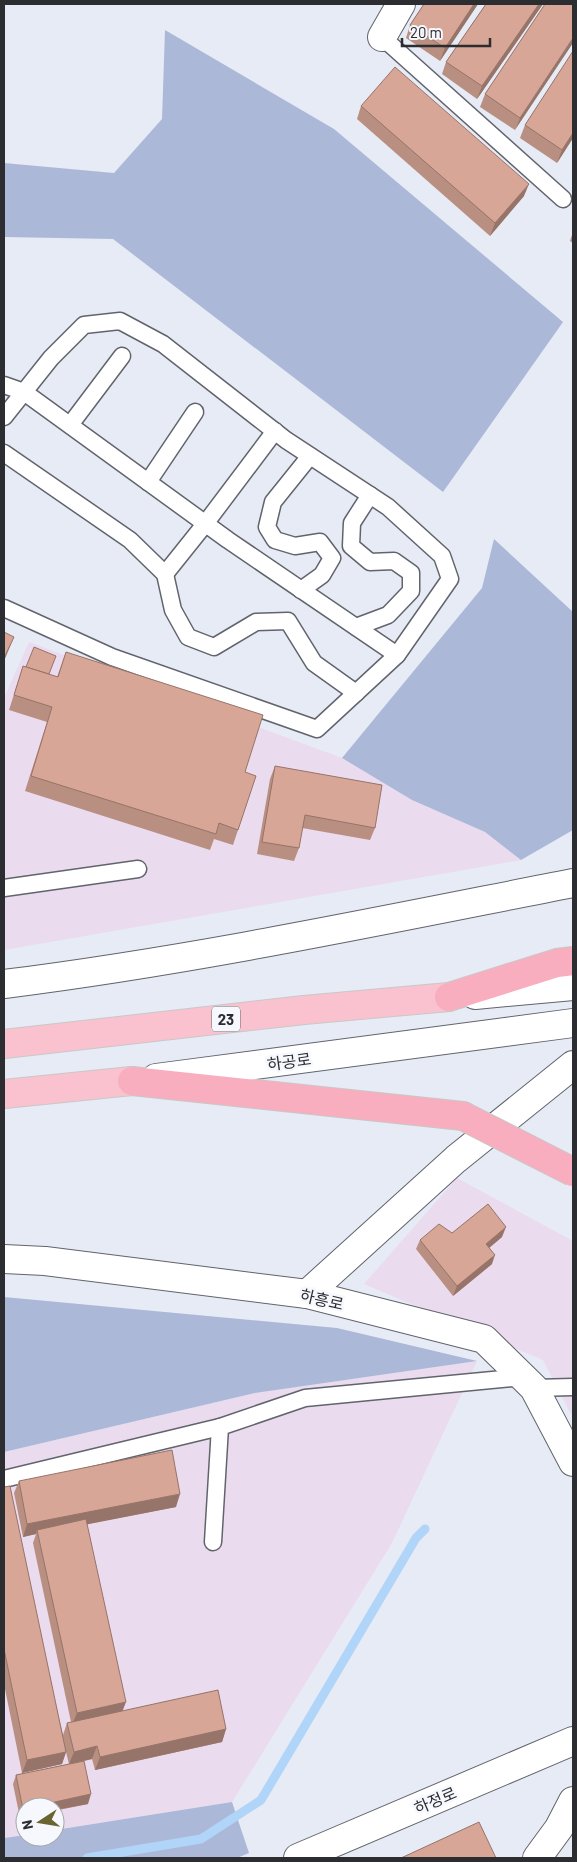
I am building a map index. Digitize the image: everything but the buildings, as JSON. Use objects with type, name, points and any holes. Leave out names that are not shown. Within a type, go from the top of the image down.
[{"type":"highway","name":"23","points":[[448,997],[557,963],[573,961]]},
{"type":"highway","points":[[132,1081],[463,1116],[573,1172]]},
{"type":"main road","name":"23","points":[[4,1044],[304,1010],[448,997]]},
{"type":"main road","points":[[4,1034],[122,1030]]},
{"type":"main road","name":"하공로","points":[[4,1094],[132,1081]]},
{"type":"street","points":[[382,37],[401,4]]},
{"type":"street","points":[[4,984],[84,974],[319,932],[573,883]]},
{"type":"street","name":"23","points":[[448,997],[573,986]]},
{"type":"street","name":"하공로","points":[[132,1081],[573,1023]]},
{"type":"street","points":[[307,1294],[456,1159],[573,1065]]},
{"type":"street","name":"하흥로","points":[[4,1259],[45,1261],[307,1294],[484,1339],[529,1382],[573,1462]]},
{"type":"street","name":"하정로","points":[[298,1858],[573,1741]]},
{"type":"street","points":[[537,1858],[573,1806]]},
{"type":"lane","points":[[382,37],[563,199]]},
{"type":"lane","points":[[4,417],[52,358],[84,326],[120,321],[163,344],[275,431],[388,507],[442,556],[450,579],[396,655],[317,729],[112,658],[4,608]]},
{"type":"lane","points":[[70,425],[122,356]]},
{"type":"lane","points":[[4,385],[24,392],[206,524],[396,655]]},
{"type":"lane","points":[[148,482],[196,412]]},
{"type":"lane","points":[[165,574],[206,524],[275,431]]},
{"type":"lane","points":[[4,453],[130,540],[165,574],[173,610],[188,637],[214,646],[256,622],[288,621],[314,663],[356,693]]},
{"type":"lane","points":[[301,590],[322,575],[332,558],[320,542],[295,546],[276,540],[267,526],[273,502],[310,456]]},
{"type":"lane","points":[[356,627],[388,615],[411,591],[411,573],[394,561],[370,562],[351,546],[352,522],[370,495]]},
{"type":"lane","points":[[4,888],[138,869]]},
{"type":"lane","points":[[4,1479],[220,1427],[306,1398],[529,1382],[573,1387]]},
{"type":"lane","points":[[213,1542],[220,1427]]},
{"type":"shaded area","points":[[165,30],[334,129],[563,322],[443,492],[113,239],[4,237],[4,163],[114,173],[162,119]]},
{"type":"shaded area","points":[[494,539],[573,612],[573,830],[521,860],[485,832],[412,800],[342,758],[482,588]]},
{"type":"shaded area","points":[[29,642],[342,758],[412,800],[485,832],[521,860],[4,950],[4,698]]},
{"type":"shaded area","points":[[457,1178],[573,1241],[573,1418],[543,1360],[364,1284]]},
{"type":"shaded area","points":[[4,1297],[337,1328],[477,1361],[255,1393],[4,1452]]},
{"type":"shaded area","points":[[477,1361],[392,1543],[232,1802],[65,1828],[65,1797],[15,1797],[15,1836],[4,1838],[4,1452],[255,1393]]},
{"type":"shaded area","points":[[232,1802],[249,1853],[237,1858],[4,1858],[4,1838],[15,1836],[15,1847],[65,1847],[65,1828]]},
{"type":"waterway","points":[[87,1858],[201,1839],[261,1800],[416,1538],[425,1529]]}]
